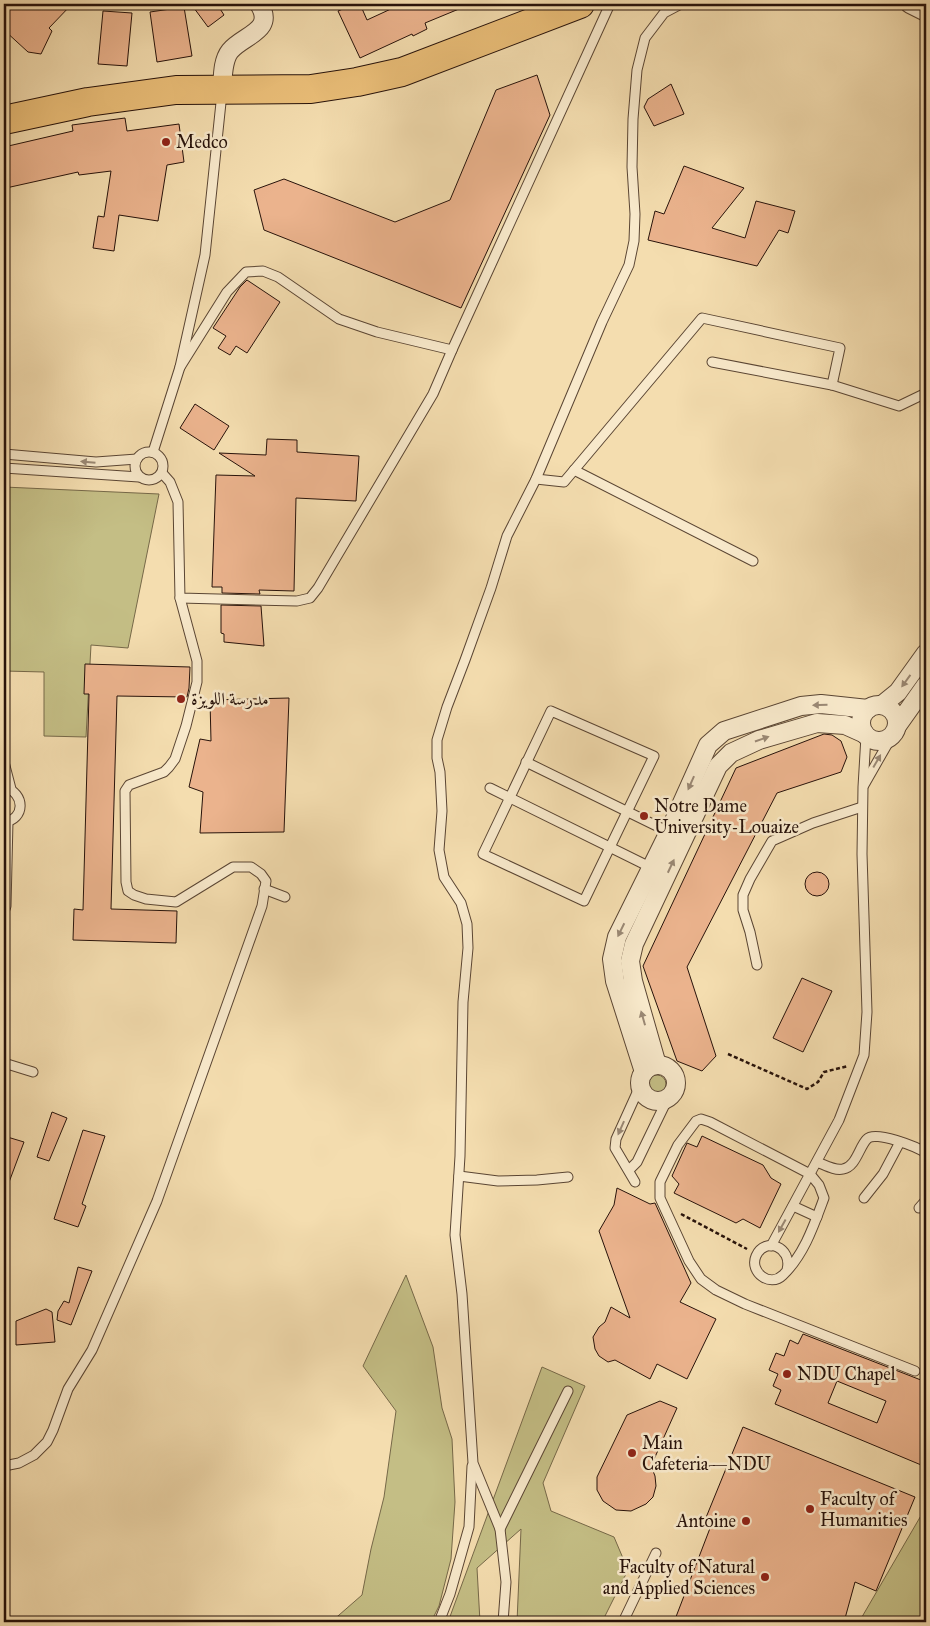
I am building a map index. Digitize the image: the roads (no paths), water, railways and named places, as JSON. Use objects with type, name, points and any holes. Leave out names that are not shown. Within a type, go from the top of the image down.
[{"type":"highway","points":[[4,120],[88,102],[176,90],[311,89],[366,80],[402,72],[580,4]]},
{"type":"street","points":[[222,90],[224,63],[230,51],[260,28],[264,19],[259,4]]},
{"type":"street","points":[[910,4],[926,12]]},
{"type":"street","points":[[865,735],[862,727],[864,714],[898,692],[926,653]]},
{"type":"street","points":[[647,1075],[664,1066],[675,1077],[676,1085],[673,1093],[662,1101],[650,1100],[645,1097],[647,1075],[630,962],[634,944],[718,766],[731,753],[759,740],[817,723],[845,725],[874,740],[884,740],[895,731],[926,685]]},
{"type":"street","points":[[647,1075],[615,981],[612,959],[617,937],[652,868],[708,746],[724,731],[801,706],[821,704],[888,708],[894,712],[897,719],[895,731]]},
{"type":"lane","points":[[180,598],[297,601],[310,598],[318,588],[428,402],[610,4]]},
{"type":"lane","points":[[439,1622],[450,1594],[469,1528],[473,1463],[462,1294],[455,1236],[459,1176],[463,1002],[468,948],[468,924],[461,903],[444,877],[442,868],[439,850],[442,810],[437,740],[447,707],[466,660],[491,588],[507,536],[536,478],[602,322],[629,265],[634,241],[632,119],[638,70],[645,38],[664,13],[680,4]]},
{"type":"lane","points":[[153,452],[180,367],[205,255],[222,90]]},
{"type":"lane","points":[[180,367],[227,292],[246,272],[263,271],[278,277],[338,319],[377,332],[452,350]]},
{"type":"lane","points":[[536,478],[564,482],[702,318],[840,348],[832,385]]},
{"type":"lane","points":[[712,362],[832,385],[899,406],[926,393]]},
{"type":"lane","points":[[4,468],[139,477],[151,480],[157,478],[162,473],[164,467],[159,455],[153,452],[141,454],[135,465],[139,477]]},
{"type":"lane","points":[[4,454],[96,462],[137,459]]},
{"type":"lane","points":[[574,470],[753,561]]},
{"type":"lane","points":[[4,1466],[19,1464],[34,1455],[47,1442],[68,1389],[92,1350],[156,1201],[262,906],[266,881],[261,874],[251,867],[233,867],[176,902],[146,898],[134,895],[128,891],[126,882],[125,791],[129,784],[164,772],[175,759],[186,726],[197,682],[197,661],[180,598],[178,502],[170,482],[162,473]]},
{"type":"lane","points":[[551,711],[654,756],[584,901],[483,854],[526,762],[551,711]]},
{"type":"lane","points":[[863,787],[895,731]]},
{"type":"lane","points":[[771,1246],[839,1120],[864,1055],[867,1012],[862,854],[865,735]]},
{"type":"lane","points":[[4,762],[8,788],[17,794],[20,802],[19,810],[15,817],[6,821],[6,906],[4,912]]},
{"type":"lane","points":[[526,762],[669,832]]},
{"type":"lane","points":[[490,788],[652,868]]},
{"type":"lane","points":[[757,965],[743,910],[743,895],[772,841],[813,823],[862,807]]},
{"type":"lane","points":[[264,889],[285,897]]},
{"type":"lane","points":[[4,1063],[33,1072]]},
{"type":"lane","points":[[635,1182],[615,1148],[616,1139],[647,1075]]},
{"type":"lane","points":[[628,1170],[637,1162],[668,1098]]},
{"type":"lane","points":[[787,1270],[789,1264],[786,1253],[776,1246],[761,1250],[757,1254],[755,1265],[759,1274],[763,1278],[774,1280],[780,1278],[787,1270],[800,1254],[817,1217],[824,1198],[819,1185],[810,1174],[710,1122],[701,1119],[696,1121],[678,1144],[660,1182],[660,1198],[701,1279],[716,1290],[745,1304],[915,1371]]},
{"type":"lane","points":[[817,1162],[837,1170],[845,1169],[851,1165],[867,1139],[872,1136],[900,1142],[926,1153]]},
{"type":"lane","points":[[864,1198],[883,1174],[900,1142]]},
{"type":"lane","points":[[459,1176],[498,1181],[568,1177]]},
{"type":"lane","points":[[919,1208],[926,1200]]},
{"type":"lane","points":[[793,1206],[817,1217]]},
{"type":"lane","points":[[500,1529],[568,1390]]},
{"type":"lane","points":[[473,1463],[500,1529],[506,1582],[503,1622]]},
{"type":"lane","points":[[624,1622],[656,1553]]},
{"type":"place","name":"Medco","points":[[166,142]]},
{"type":"place","name":"مدرسة اللويزة","points":[[181,699]]},
{"type":"place","name":"Notre Dame University-Louaize","points":[[644,816]]},
{"type":"place","name":"NDU Chapel","points":[[787,1374]]},
{"type":"place","name":"Main Cafeteria—NDU","points":[[632,1453]]},
{"type":"place","name":"Faculty of Humanities","points":[[810,1509]]},
{"type":"place","name":"Antoine","points":[[746,1521]]},
{"type":"place","name":"Faculty of Natural and Applied Sciences","points":[[765,1577]]}]
